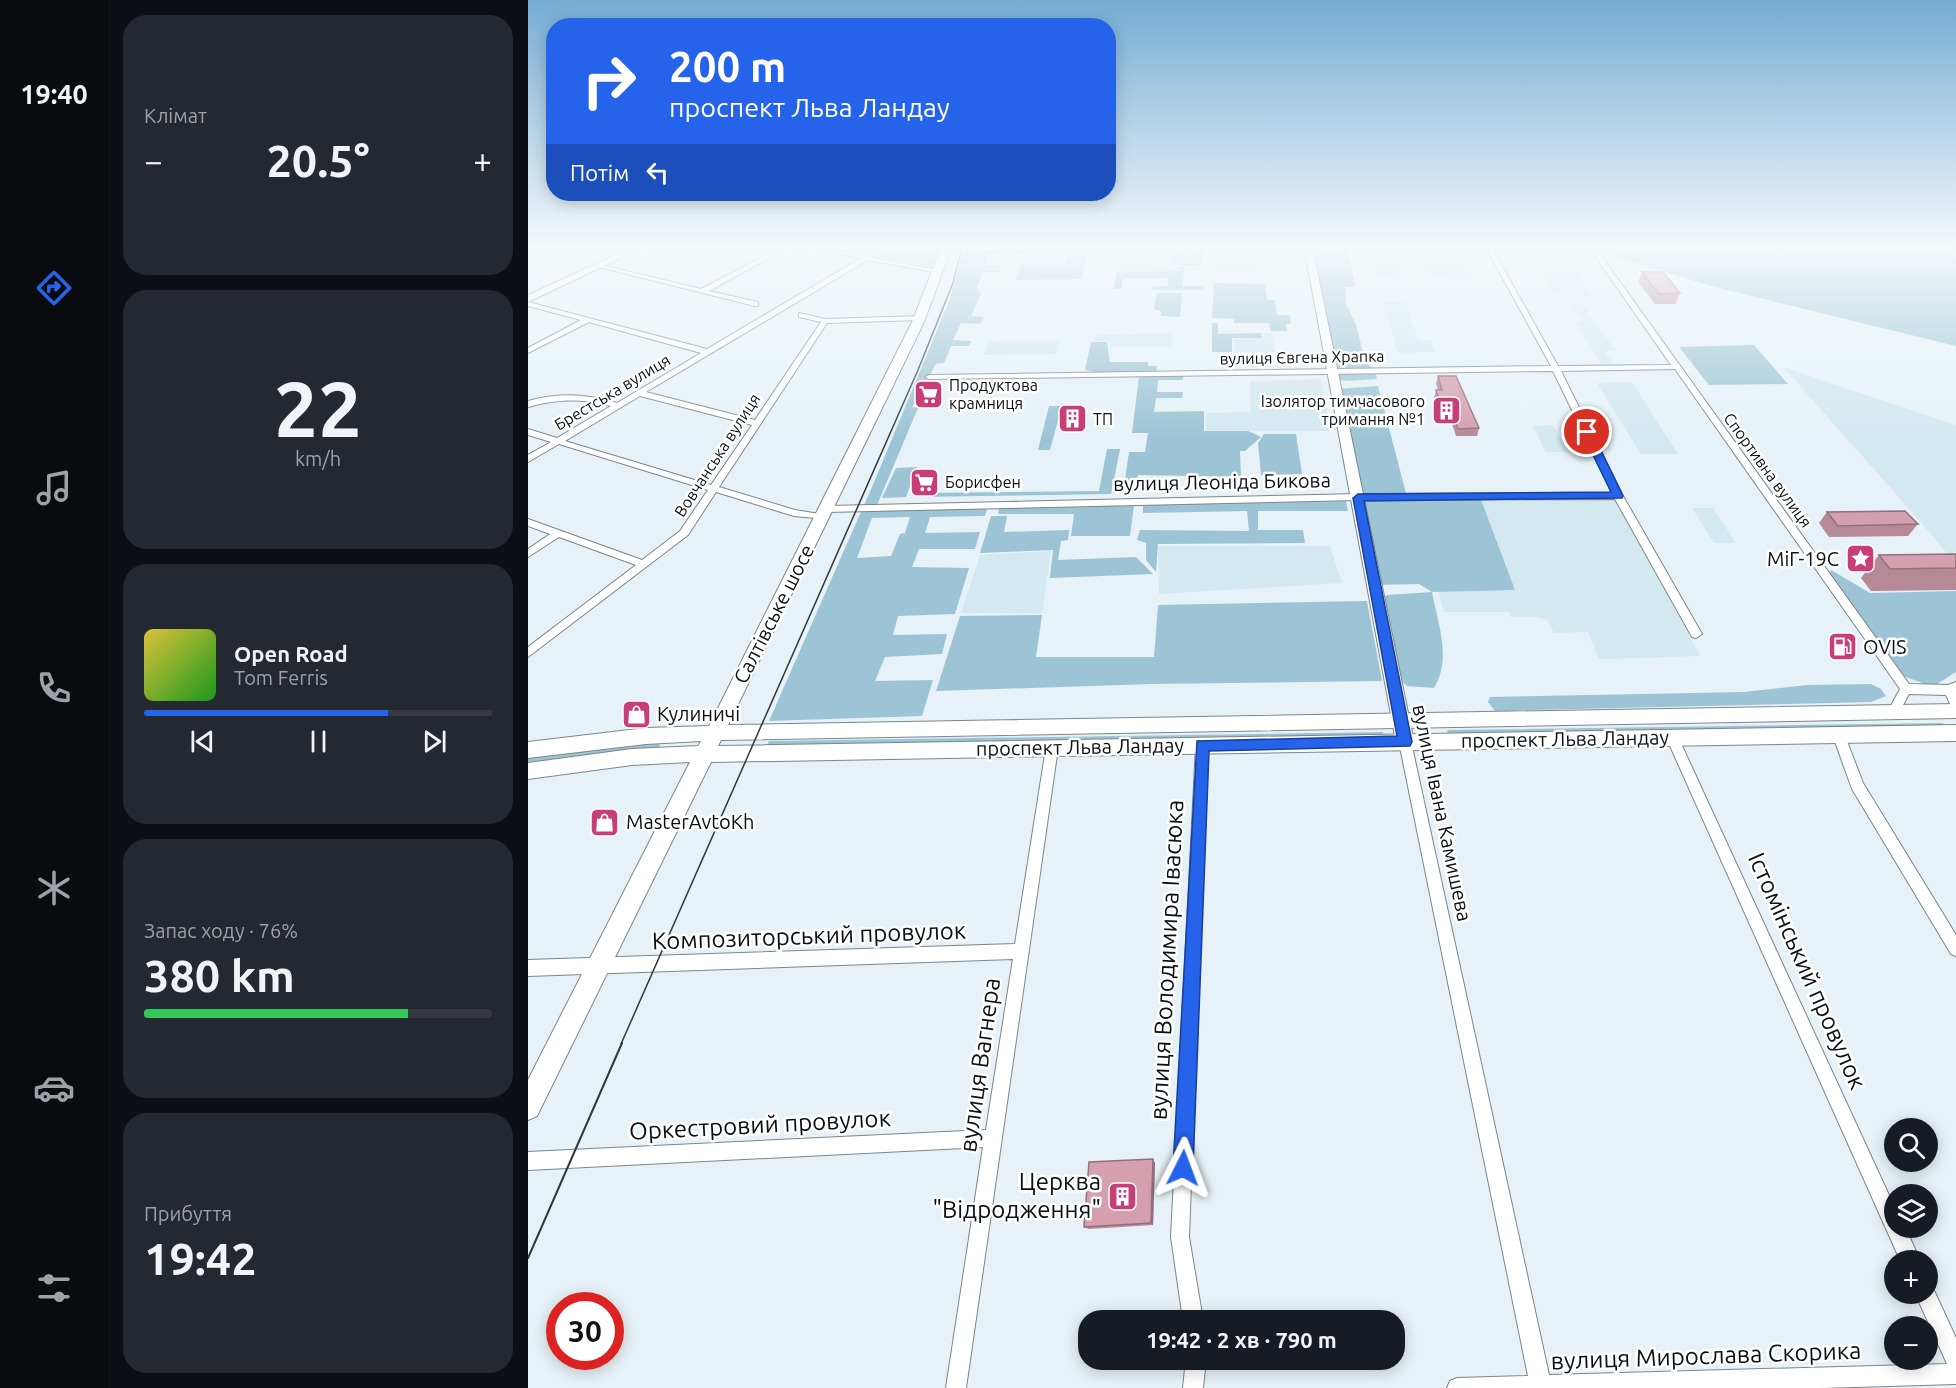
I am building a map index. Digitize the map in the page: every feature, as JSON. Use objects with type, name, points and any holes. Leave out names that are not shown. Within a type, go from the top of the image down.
[{"type":"main road","name":"Салтівське шосе","points":[[528,1107],[825,513],[922,311]]},
{"type":"main road","name":"проспект Льва Ландау","points":[[528,750],[646,736],[714,733],[1956,711]]},
{"type":"main road","name":"проспект Льва Ландау","points":[[528,771],[632,757],[704,754],[1956,733]]},
{"type":"street","points":[[551,311],[708,352]]},
{"type":"street","name":"Брестська вулиця","points":[[528,459],[777,311]]},
{"type":"street","name":"вулиця Івана Камишева","points":[[1321,311],[1400,721],[1541,1387]]},
{"type":"street","points":[[1524,311],[1556,369],[1618,496],[1695,634]]},
{"type":"street","name":"Спортивна вулиця","points":[[1636,311],[1906,690]]},
{"type":"street","points":[[802,315],[825,321],[919,318]]},
{"type":"street","points":[[528,351],[585,321]]},
{"type":"street","name":"Вовчанська вулиця","points":[[528,653],[684,533],[825,321]]},
{"type":"street","name":"вулиця Євгена Храпка","points":[[929,377],[1675,367]]},
{"type":"street","points":[[640,393],[755,423]]},
{"type":"street","points":[[528,404],[545,399],[583,395],[619,406]]},
{"type":"street","name":"вулиця Леоніда Бикова","points":[[528,432],[794,513],[1358,498],[1618,496]]},
{"type":"street","points":[[528,522],[644,564]]},
{"type":"street","points":[[528,554],[558,533]]},
{"type":"street","points":[[1893,713],[1906,690],[1953,688],[1956,705]]},
{"type":"street","points":[[1839,736],[1857,785],[1956,949]]},
{"type":"street","name":"Істомінський провулок","points":[[1672,737],[1884,1202]]},
{"type":"street","name":"вулиця Володимира Івасюка","points":[[1192,1310],[1180,1237],[1202,745]]},
{"type":"street","name":"вулиця Вагнера","points":[[956,1388],[1052,748]]},
{"type":"street","name":"Композиторський провулок","points":[[528,968],[1021,951]]},
{"type":"street","name":"Оркестровий провулок","points":[[528,1161],[994,1138]]},
{"type":"street","points":[[1930,1304],[1956,1361]]},
{"type":"street","points":[[1193,1388],[1195,1370]]},
{"type":"street","name":"вулиця Мирослава Скорика","points":[[1457,1388],[1956,1374]]},
{"type":"shaded area","points":[[945,311],[973,311],[971,316],[984,317],[980,324],[961,323],[953,340],[971,341],[969,346],[951,346],[944,363],[936,364],[912,407],[918,408],[875,510],[987,509],[985,516],[930,517],[925,533],[980,532],[975,549],[919,549],[912,567],[969,568],[955,614],[898,616],[893,635],[947,634],[942,654],[885,657],[875,681],[933,680],[922,716],[769,721],[875,480]],"holes":[[[910,517],[905,533],[900,534],[891,556],[857,558],[872,518]]]},
{"type":"shaded area","points":[[1158,311],[1181,311],[1180,317],[1161,316],[1161,312]]},
{"type":"shaded area","points":[[1212,311],[1276,311],[1277,315],[1290,315],[1291,324],[1286,324],[1287,331],[1271,331],[1269,323],[1234,323],[1234,319],[1212,318]]},
{"type":"shaded area","points":[[1324,311],[1349,311],[1356,325],[1365,361],[1375,371],[1377,379],[1346,381],[1335,379]]},
{"type":"shaded area","points":[[1386,311],[1409,311],[1418,340],[1431,340],[1435,352],[1398,353]]},
{"type":"shaded area","points":[[1575,311],[1588,311],[1616,351],[1605,351],[1612,363],[1602,364],[1574,321],[1582,321]]},
{"type":"shaded area","points":[[1812,311],[1956,311],[1956,346]]},
{"type":"shaded area","points":[[1212,323],[1218,323],[1218,334],[1261,333],[1262,338],[1232,338],[1232,352],[1212,352]]},
{"type":"shaded area","points":[[1173,333],[1172,347],[1110,347],[1110,341],[1093,341],[1094,335]]},
{"type":"shaded area","points":[[1263,333],[1273,333],[1275,352],[1234,352],[1234,339],[1263,338]]},
{"type":"shaded area","points":[[1060,340],[1056,354],[984,355],[989,341]]},
{"type":"shaded area","points":[[1091,342],[1107,342],[1110,362],[1148,362],[1148,366],[1157,366],[1156,373],[1100,373],[1085,370]]},
{"type":"shaded area","points":[[1754,345],[1788,384],[1709,385],[1679,347]]},
{"type":"shaded area","points":[[1783,367],[1956,425],[1956,564],[1912,512]]},
{"type":"shaded area","points":[[1184,375],[1183,380],[1158,380],[1157,392],[1183,392],[1182,398],[1156,398],[1154,412],[1204,411],[1204,431],[1248,431],[1261,437],[1245,451],[1240,451],[1241,477],[1138,475],[1136,493],[1123,493],[1129,452],[1145,452],[1148,433],[1132,433],[1139,376]]},
{"type":"shaded area","points":[[1321,379],[1331,431],[1206,431],[1207,413],[1251,412],[1250,381]]},
{"type":"shaded area","points":[[1632,382],[1678,454],[1641,454],[1597,383]]},
{"type":"shaded area","points":[[1378,386],[1407,497],[1480,497],[1515,590],[1432,592],[1419,584],[1375,585],[1337,389]]},
{"type":"shaded area","points":[[1049,406],[1062,406],[1050,450],[1038,450]]},
{"type":"shaded area","points":[[1553,425],[1567,452],[1546,452],[1533,426]]},
{"type":"shaded area","points":[[1264,434],[1296,434],[1302,474],[1261,475],[1258,443]]},
{"type":"shaded area","points":[[1107,449],[1120,449],[1111,494],[916,497],[918,493],[1099,491]]},
{"type":"shaded area","points":[[917,467],[906,497],[882,498],[896,468]]},
{"type":"shaded area","points":[[1616,499],[1700,656],[1599,659],[1588,632],[1554,633],[1548,621],[1538,617],[1511,617],[1509,612],[1444,612],[1413,500]]},
{"type":"shaded area","points":[[1346,501],[1348,511],[1258,511],[1258,530],[1303,530],[1305,543],[1158,544],[1156,572],[1146,560],[1146,543],[1137,540],[1140,530],[1249,531],[1247,511],[1143,513],[1143,505]]},
{"type":"shaded area","points":[[1134,505],[1130,536],[1071,536],[1074,514],[998,514],[999,508]]},
{"type":"shaded area","points":[[1692,508],[1713,508],[1736,543],[1714,543]]},
{"type":"shaded area","points":[[991,516],[1007,516],[1004,532],[1069,530],[1068,540],[1061,541],[1058,560],[1136,557],[1153,574],[1050,578],[1053,550],[980,553]]},
{"type":"shaded area","points":[[1158,546],[1330,546],[1342,583],[1159,594]]},
{"type":"shaded area","points":[[1051,551],[1042,613],[961,613],[980,555]]},
{"type":"shaded area","points":[[1831,570],[1870,593],[1956,591],[1956,672],[1937,684],[1925,684],[1903,676],[1828,573]]},
{"type":"shaded area","points":[[1432,592],[1443,653],[1439,677],[1434,688],[1407,686],[1391,672],[1383,597]]},
{"type":"shaded area","points":[[1367,601],[1382,681],[1151,684],[936,691],[960,616],[1042,615],[1036,657],[1154,657],[1158,605]]},
{"type":"shaded area","points":[[1871,684],[1881,689],[1886,696],[1871,702],[1495,711],[1488,702],[1490,697],[1744,692],[1807,685]]},
{"type":"shaded area","points":[[1943,723],[1946,728],[1449,736],[1447,730]]},
{"type":"shaded area","points":[[1383,732],[1384,737],[766,747],[769,741]]},
{"type":"shaded area","points":[[660,743],[659,748],[528,763],[528,758]]},
{"type":"building","points":[[1438,376],[1456,376],[1479,428],[1458,429],[1453,414],[1444,414],[1436,390],[1442,390]]},
{"type":"building","points":[[1066,407],[1077,407],[1075,417],[1064,417]]},
{"type":"building","points":[[1905,511],[1918,524],[1838,526],[1827,512]]},
{"type":"building","points":[[1956,554],[1956,568],[1890,569],[1879,555]]},
{"type":"building","name":"Церква \"Відродження\"","points":[[1153,1159],[1151,1223],[1084,1227],[1089,1162]]},
{"type":"tram line","points":[[621,1044],[918,370],[942,311]]},
{"type":"tram line","points":[[528,1258],[622,1043]]},
{"type":"place","name":"Продуктова крамниця","points":[[928,394]]},
{"type":"place","name":"Ізолятор тимчасового тримання №1","points":[[1446,410]]},
{"type":"place","name":"ТП","points":[[1072,419]]},
{"type":"place","name":"Борисфен","points":[[924,482]]},
{"type":"place","name":"МіГ-19С","points":[[1860,559]]},
{"type":"place","name":"OVIS","points":[[1842,647]]},
{"type":"place","name":"Кулиничі","points":[[636,714]]},
{"type":"place","name":"MasterAvtoKh","points":[[605,822]]},
{"type":"place","name":"Церква \"Відродження\"","points":[[1122,1196]]},
{"type":"route","points":[[1183,1168],[1202,745],[1405,742],[1358,498],[1618,496],[1587,432]]}]
